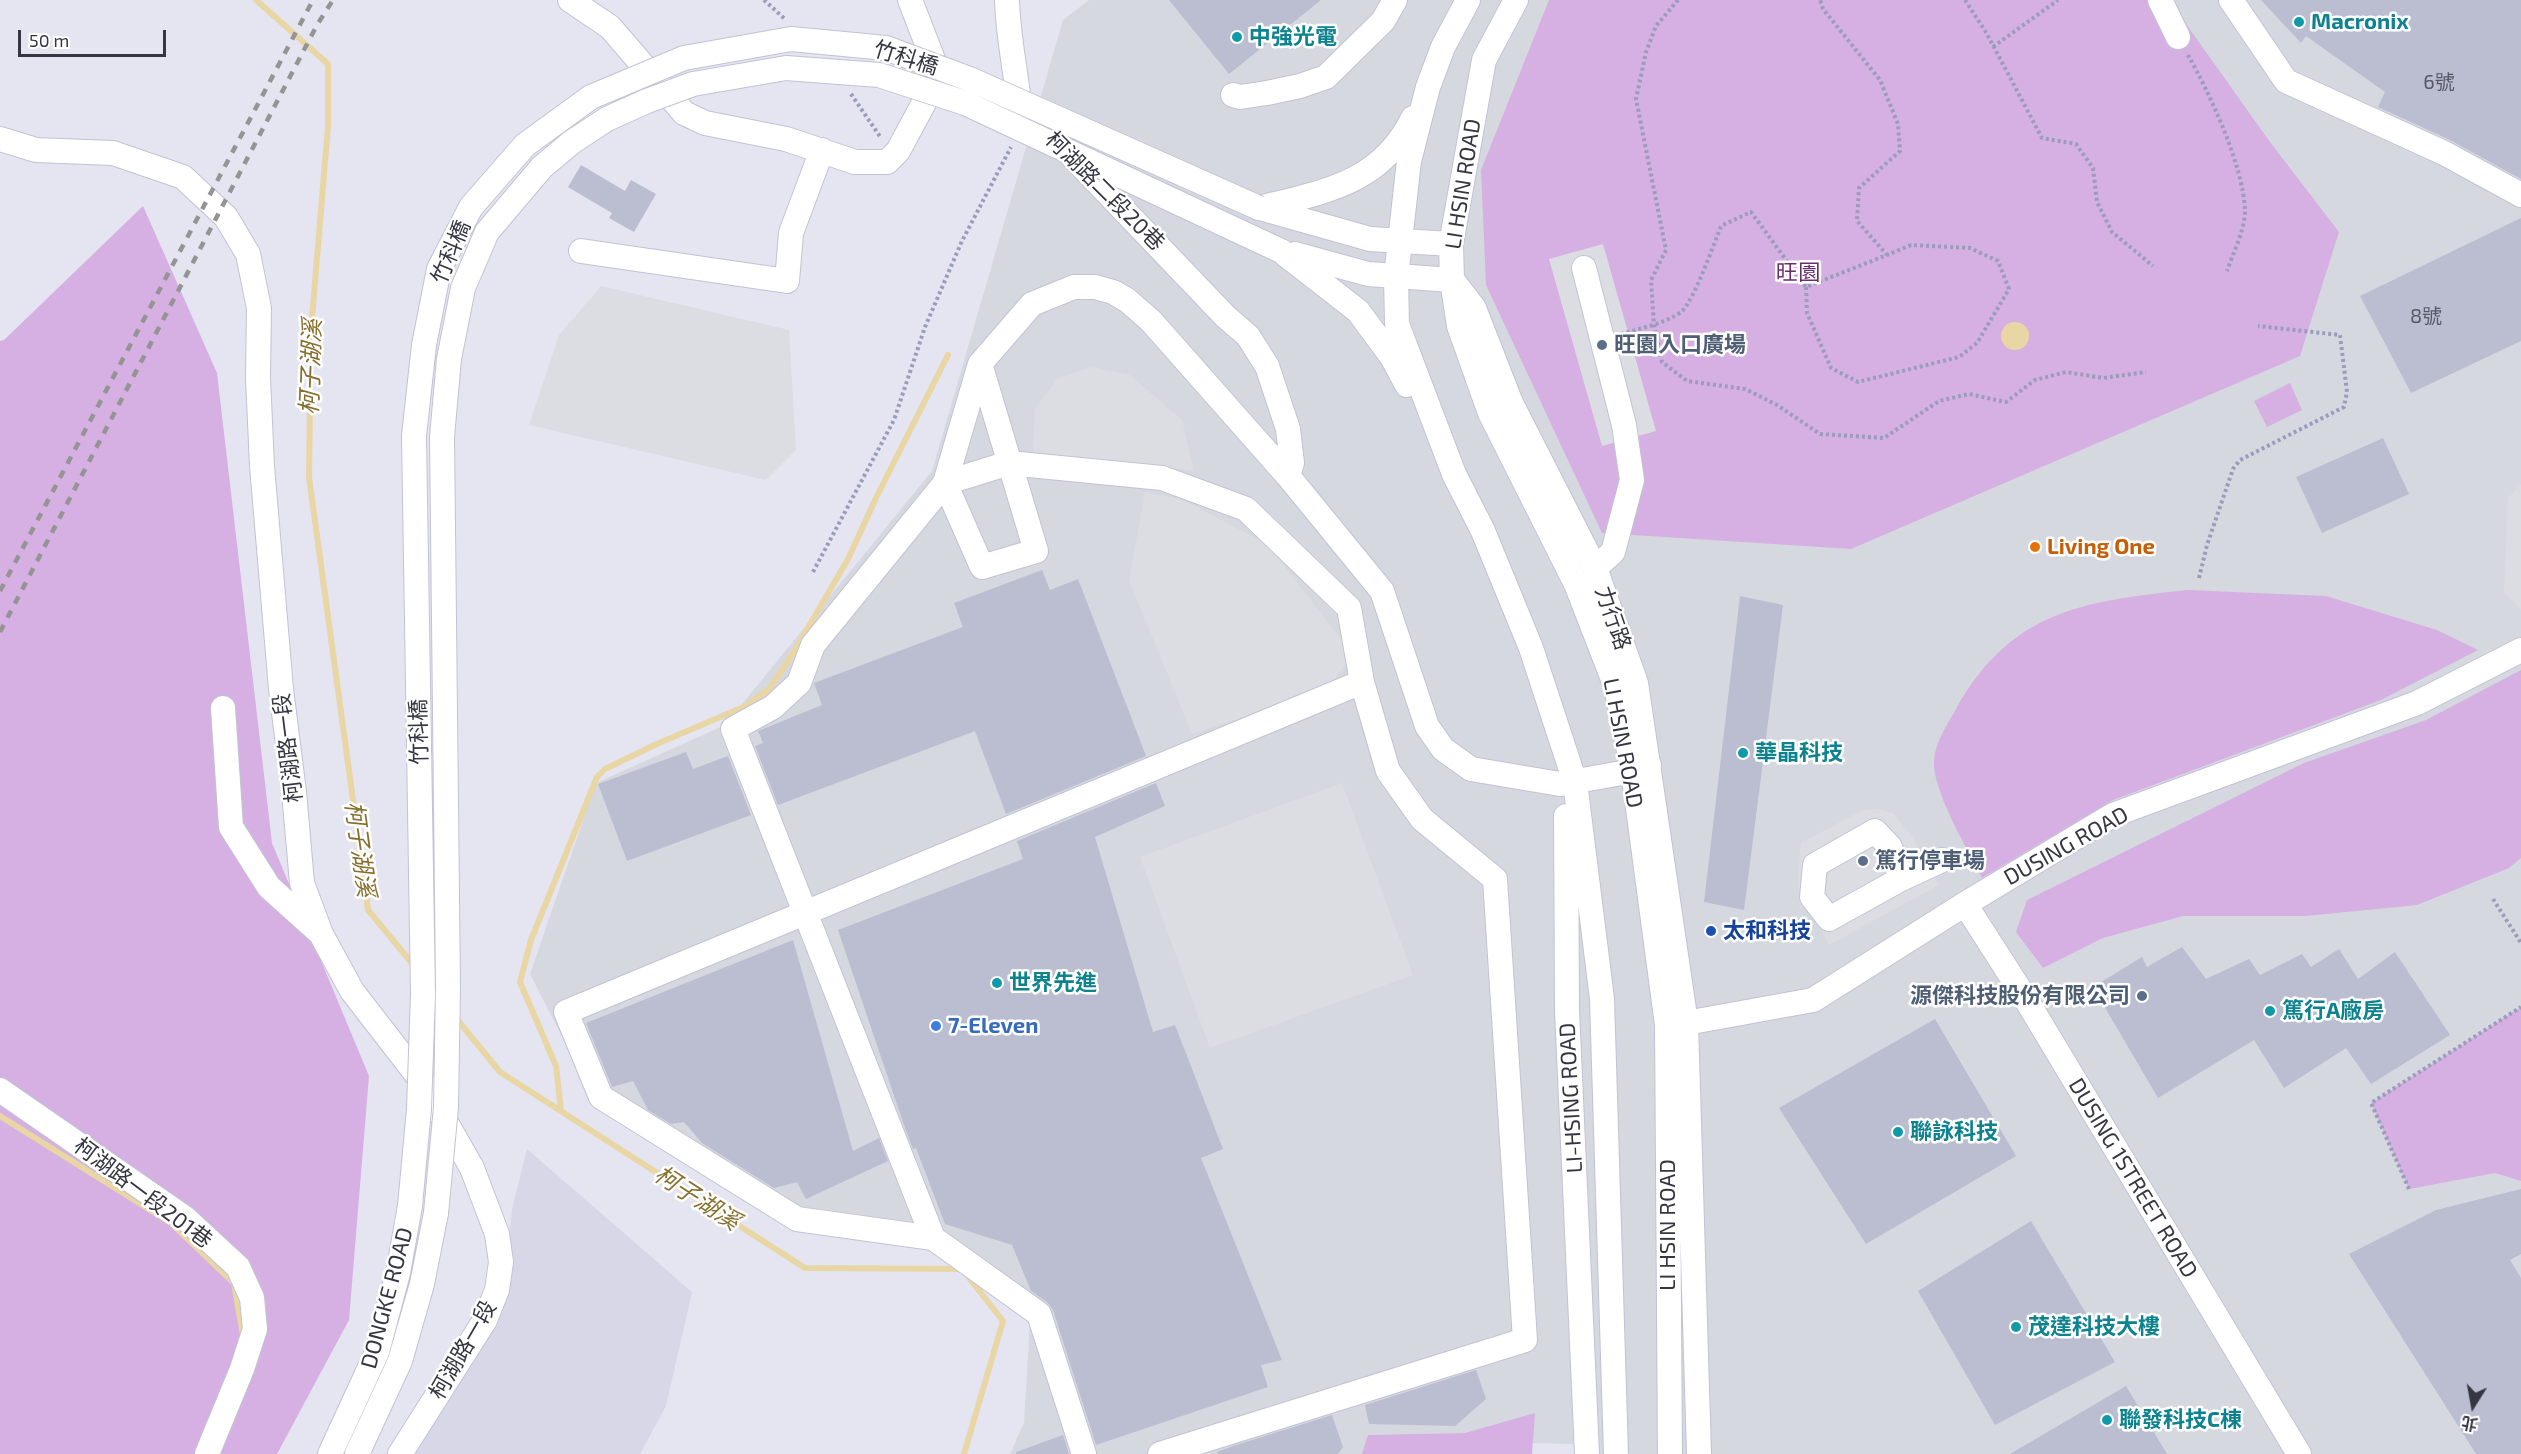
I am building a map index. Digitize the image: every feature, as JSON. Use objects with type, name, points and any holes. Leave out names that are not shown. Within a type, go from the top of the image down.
[{"type":"street","points":[[570,0],[610,27],[684,113],[705,123],[786,139],[855,162],[887,162],[898,151],[939,75],[910,0]]},
{"type":"street","points":[[1007,0],[1008,34],[1024,116]]},
{"type":"street","points":[[1233,95],[1240,97],[1267,93],[1300,86],[1326,77],[1383,21],[1395,0]]},
{"type":"street","points":[[1259,208],[1327,191],[1365,175],[1389,153],[1408,128],[1428,87],[1443,47],[1468,0]]},
{"type":"street","name":"LI HSIN ROAD","points":[[1516,0],[1484,60],[1451,244],[1452,280],[1459,326],[1490,413],[1576,584],[1616,687],[1641,768],[1667,1025],[1670,1454]]},
{"type":"street","points":[[2160,0],[2178,37]]},
{"type":"street","points":[[2231,0],[2286,81],[2444,153],[2521,195]]},
{"type":"street","name":"竹科橋","points":[[410,1206],[417,1131],[423,995],[414,436],[424,345],[439,269],[471,207],[525,145],[591,97],[684,58],[791,39],[886,48],[972,80],[1259,208]]},
{"type":"street","name":"竹科橋","points":[[436,1213],[446,1107],[442,437],[449,359],[463,288],[487,232],[542,167],[572,142],[607,119],[693,84],[786,68],[879,75],[965,103],[1281,250]]},
{"type":"street","name":"柯湖路二段20巷","points":[[939,75],[1024,116],[1051,134],[1225,316],[1248,336],[1267,366],[1288,429],[1292,463],[1288,476]]},
{"type":"street","points":[[1428,87],[1409,161],[1396,277],[1397,324],[1454,474]]},
{"type":"street","name":"柯湖路一段","points":[[0,140],[36,150],[113,153],[183,177],[226,217],[248,254],[259,308],[258,378],[262,466],[281,689],[294,792],[302,883],[321,934],[352,991],[424,1084],[472,1168],[497,1234],[501,1262],[497,1290],[485,1320],[400,1454]]},
{"type":"street","points":[[581,251],[787,281],[791,233],[822,150]]},
{"type":"street","points":[[1259,208],[1370,239],[1451,244]]},
{"type":"street","points":[[1281,250],[1368,274],[1452,280]]},
{"type":"street","points":[[1281,250],[1358,311],[1392,357],[1483,531],[1531,648],[1563,742],[1602,999],[1616,1454]]},
{"type":"street","points":[[1584,268],[1624,425],[1632,480],[1613,552],[1595,568]]},
{"type":"street","name":"力行路","points":[[1452,280],[1474,308],[1511,403],[1595,568],[1636,683],[1641,768],[1686,1023]]},
{"type":"street","points":[[933,1238],[733,729],[773,707],[799,683],[813,645],[945,483],[980,364],[1032,304],[1074,287],[1095,287],[1113,292],[1151,321],[1288,476],[1382,591],[1427,726],[1443,748],[1471,769],[1568,783],[1641,768]]},
{"type":"street","points":[[945,483],[982,567],[1036,551],[980,364]]},
{"type":"street","points":[[945,483],[1009,464],[1162,478],[1246,509],[1349,608],[1362,682],[1388,771],[1422,819],[1495,879],[1525,1340],[1160,1454]]},
{"type":"street","name":"DUSING ROAD","points":[[1686,1023],[1813,1000],[1965,904],[2113,815],[2417,703],[2521,650]]},
{"type":"street","points":[[1084,1454],[1039,1314],[933,1238],[797,1218],[601,1097],[566,1012],[1362,682]]},
{"type":"street","points":[[223,708],[231,827],[269,887],[321,934]]},
{"type":"street","name":"LI-HSING ROAD","points":[[1568,783],[1567,1010],[1587,1454]]},
{"type":"street","points":[[1901,879],[1942,860]]},
{"type":"street","name":"DUSING 1STREET ROAD","points":[[1965,904],[2027,1001],[2299,1454]]},
{"type":"street","points":[[1686,1023],[1699,1454]]},
{"type":"street","name":"柯湖路一段201巷","points":[[0,1090],[185,1218],[238,1267],[252,1298],[255,1329],[242,1370],[207,1454]]},
{"type":"street","name":"DONGKE ROAD","points":[[330,1454],[376,1352],[398,1273],[410,1206]]},
{"type":"street","name":"DONGKE ROAD","points":[[357,1454],[400,1361],[422,1284],[436,1213]]},
{"type":"path","points":[[1678,0],[1656,26],[1646,52],[1636,99],[1666,250],[1651,280],[1654,325],[1662,362],[1688,381],[1745,389],[1777,405],[1820,434],[1884,438],[1939,401],[1969,394],[2006,402],[2035,380],[2066,372],[2103,378],[2146,372]]},
{"type":"path","points":[[1820,0],[1823,9],[1880,80],[1898,124],[1900,151],[1859,188],[1857,221],[1887,255]]},
{"type":"path","points":[[1965,0],[2042,138],[2076,144],[2093,168],[2097,202],[2112,232],[2153,266]]},
{"type":"path","points":[[1993,47],[2058,0]]},
{"type":"path","points":[[2178,37],[2205,85],[2240,176],[2245,212],[2227,272]]},
{"type":"path","points":[[813,572],[894,420],[925,327],[962,241],[1024,116]]},
{"type":"path","points":[[1602,339],[1654,325],[1682,311],[1697,284],[1721,226],[1751,212],[1806,287],[1807,313],[1831,368],[1858,382],[1959,357],[1977,344],[2009,289],[1998,261],[1970,248],[1911,245],[1806,287]]},
{"type":"path","points":[[2199,578],[2233,470],[2240,460],[2343,407],[2347,392],[2340,335],[2258,326]]},
{"type":"path","points":[[2493,899],[2521,943]]},
{"type":"path","points":[[2409,1190],[2371,1103],[2521,1006]]},
{"type":"shaded area","points":[[1089,0],[2521,0],[2521,1454],[1579,1454],[1578,1444],[1523,1443],[1515,1454],[1010,1454],[1024,1423],[1030,1321],[924,1244],[794,1230],[597,1105],[530,974],[596,783],[725,725],[932,471],[1063,20]]},
{"type":"shaded area","name":"旺園入口廣場","points":[[1603,244],[1656,431],[1602,446],[1549,259]]},
{"type":"shaded area","points":[[601,286],[789,330],[796,450],[766,480],[529,425],[559,335]]},
{"type":"shaded area","points":[[2015,322],[2025,326],[2029,336],[2025,346],[2015,350],[2005,346],[2001,336],[2005,326]]},
{"type":"shaded area","points":[[1093,367],[1130,375],[1182,420],[1194,471],[1033,452],[1035,409],[1058,378]]},
{"type":"shaded area","points":[[2521,484],[2521,609],[2504,593],[2508,498]]},
{"type":"shaded area","points":[[1145,493],[1181,499],[1267,544],[1352,653],[1329,689],[1192,734],[1129,580]]},
{"type":"shaded area","points":[[1342,783],[1413,975],[1210,1048],[1140,857]]},
{"type":"shaded area","name":"篤行停車場","points":[[1877,809],[1893,813],[1913,838],[1939,885],[1829,945],[1811,911],[1800,908],[1798,879],[1801,843],[1863,810]]},
{"type":"shaded area","points":[[527,1149],[692,1292],[666,1406],[640,1454],[415,1454],[502,1311],[512,1210]]},
{"type":"green space","name":"旺園","points":[[1549,0],[2169,0],[2270,142],[2339,232],[2300,356],[1851,549],[1602,533],[1486,285],[1481,170]]},
{"type":"green space","points":[[143,206],[217,373],[272,843],[369,1076],[349,1320],[277,1454],[0,1454],[0,341],[4,340]]},
{"type":"green space","points":[[2290,383],[2302,410],[2267,427],[2254,401]]},
{"type":"green space","points":[[2188,590],[2326,596],[2437,630],[2478,650],[2381,700],[2113,800],[1982,878],[1945,803],[1935,773],[1934,761],[1942,733],[1979,674],[2002,649],[2028,630],[2055,616],[2117,599]]},
{"type":"green space","points":[[2521,670],[2521,858],[2509,868],[2417,905],[2306,916],[2183,916],[2103,938],[2043,968],[2016,932],[2027,900],[2304,763],[2426,720]]},
{"type":"green space","points":[[2521,1007],[2521,1181],[2495,1173],[2409,1189],[2371,1103]]},
{"type":"green space","points":[[1535,1413],[1532,1454],[1362,1454],[1368,1435],[1465,1433]]},
{"type":"building","name":"中強光電","points":[[1169,0],[1321,0],[1229,74]]},
{"type":"building","points":[[2261,0],[2521,0],[2521,179],[2450,140],[2378,107],[2385,92],[2306,36],[2301,43]]},
{"type":"building","points":[[581,165],[625,191],[631,180],[656,194],[634,232],[609,218],[612,213],[568,187]]},
{"type":"building","points":[[2521,218],[2521,341],[2411,393],[2360,296]]},
{"type":"building","points":[[2383,438],[2409,494],[2322,533],[2296,477]]},
{"type":"building","points":[[1042,570],[1050,590],[1078,579],[1146,756],[1006,814],[975,731],[778,805],[755,746],[763,743],[758,731],[822,705],[814,683],[963,627],[954,603]]},
{"type":"building","name":"華晶科技","points":[[1740,596],[1783,605],[1744,910],[1704,902]]},
{"type":"building","points":[[686,752],[693,769],[728,756],[751,815],[627,861],[598,784]]},
{"type":"building","points":[[1156,783],[1165,806],[1095,837],[1153,1032],[1175,1025],[1223,1149],[1201,1158],[1282,1360],[1261,1365],[1268,1387],[1096,1445],[1053,1310],[1047,1302],[1031,1291],[1012,1245],[945,1224],[916,1148],[913,1149],[904,1125],[838,930],[1023,859],[1017,841]]},
{"type":"building","points":[[793,940],[853,1151],[879,1138],[888,1161],[806,1199],[797,1182],[774,1188],[702,1143],[684,1122],[671,1124],[648,1110],[633,1081],[612,1087],[586,1023]]},
{"type":"building","name":"篤行A廠房","points":[[2182,947],[2206,979],[2249,959],[2260,975],[2302,954],[2311,967],[2339,949],[2358,979],[2395,952],[2450,1035],[2371,1084],[2346,1048],[2284,1088],[2254,1040],[2158,1098],[2093,987],[2142,957],[2147,967]]},
{"type":"building","name":"聯詠科技","points":[[1935,1019],[2016,1156],[1866,1244],[1779,1108]]},
{"type":"building","points":[[2521,1189],[2521,1254],[2510,1260],[2521,1278],[2521,1454],[2476,1454],[2349,1254],[2436,1210]]},
{"type":"building","name":"茂達科技大樓","points":[[2031,1221],[2115,1362],[1995,1425],[1918,1291]]},
{"type":"building","points":[[1476,1370],[1486,1399],[1455,1426],[1369,1424],[1365,1405]]},
{"type":"building","name":"聯發科技C棟","points":[[2126,1386],[2167,1454],[2010,1454]]},
{"type":"building","points":[[1332,1415],[1343,1447],[1338,1454],[1218,1454],[1217,1452],[1233,1446]]},
{"type":"building","points":[[1063,1435],[1069,1454],[1016,1454],[1016,1452]]},
{"type":"waterway","name":"柯子湖溪","points":[[256,0],[328,64],[328,126],[311,330],[309,477],[368,910],[416,968]]},
{"type":"waterway","points":[[561,1111],[556,1066],[520,982],[531,940],[597,777],[605,769],[659,743],[746,706],[770,688],[794,652],[848,559],[948,355]]},
{"type":"waterway","name":"柯子湖溪","points":[[456,1018],[500,1072],[805,1268],[962,1269],[1003,1321],[964,1454]]},
{"type":"waterway","points":[[0,1116],[171,1223],[234,1283],[243,1335]]},
{"type":"railway","points":[[0,591],[313,0]]},
{"type":"railway","points":[[0,632],[317,25],[333,0]]},
{"type":"place","name":"Macronix","points":[[2299,22]]},
{"type":"place","name":"中強光電","points":[[1237,37]]},
{"type":"place","name":"旺園入口廣場","points":[[1602,345]]},
{"type":"place","name":"Living One","points":[[2035,547]]},
{"type":"place","name":"華晶科技","points":[[1743,753]]},
{"type":"place","name":"篤行停車場","points":[[1863,861]]},
{"type":"place","name":"太和科技","points":[[1711,931]]},
{"type":"place","name":"世界先進","points":[[997,983]]},
{"type":"place","name":"源傑科技股份有限公司","points":[[2142,996]]},
{"type":"place","name":"篤行A廠房","points":[[2270,1011]]},
{"type":"place","name":"7-Eleven","points":[[936,1026]]},
{"type":"place","name":"聯詠科技","points":[[1898,1132]]},
{"type":"place","name":"茂達科技大樓","points":[[2016,1327]]},
{"type":"place","name":"聯發科技C棟","points":[[2107,1420]]}]
